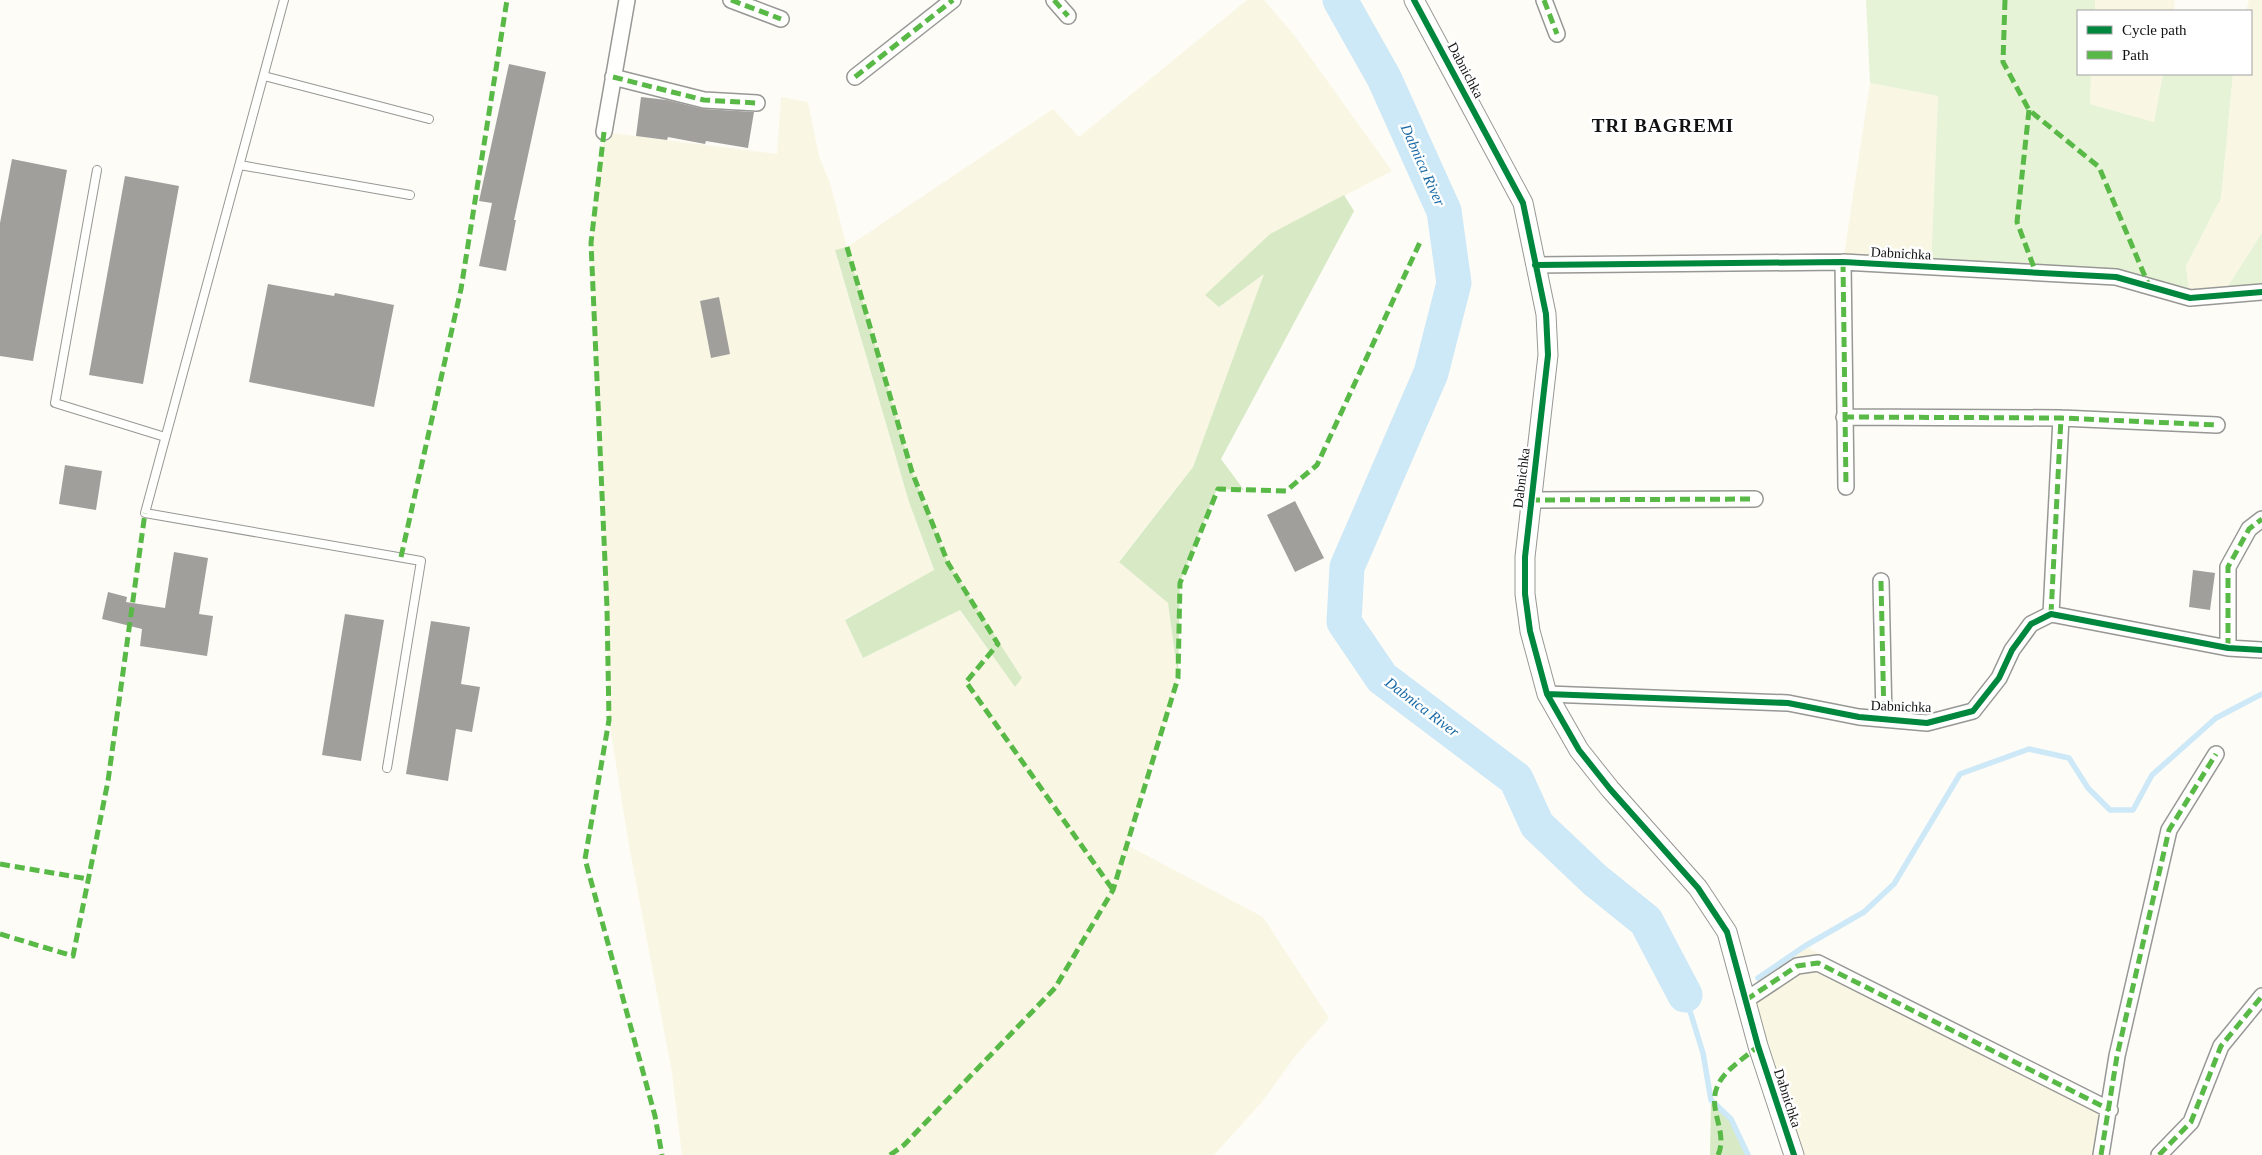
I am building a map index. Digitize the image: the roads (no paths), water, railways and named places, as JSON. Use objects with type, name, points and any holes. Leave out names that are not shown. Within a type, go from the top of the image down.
[{"type":"street","points":[[604,132],[628,0]]},
{"type":"street","points":[[731,0],[781,19]]},
{"type":"street","points":[[855,77],[953,0]]},
{"type":"street","points":[[1054,0],[1068,16]]},
{"type":"street","name":"Dabnichka","points":[[1414,0],[1523,203],[1546,314],[1548,356],[1530,500],[1525,557],[1530,631],[1547,694],[1579,750],[1610,789],[1698,888],[1727,932],[1758,1046],[1794,1155]]},
{"type":"street","points":[[1544,0],[1557,34]]},
{"type":"street","points":[[614,78],[704,100],[757,103]]},
{"type":"street","points":[[1843,262],[1846,487]]},
{"type":"street","name":"Dabnichka","points":[[1535,265],[1843,262],[2116,277],[2190,298],[2262,292]]},
{"type":"street","points":[[1844,417],[2061,418],[2217,425]]},
{"type":"street","points":[[2061,418],[2051,614],[2228,648],[2262,650]]},
{"type":"street","points":[[1530,500],[1755,499]]},
{"type":"street","points":[[2228,648],[2228,567],[2249,529],[2262,519]]},
{"type":"street","points":[[1881,581],[1884,719]]},
{"type":"street","name":"Dabnichka","points":[[1547,694],[1788,703],[1884,719],[1927,723],[1973,711],[1999,678],[2012,650],[2031,624],[2051,614]]},
{"type":"street","points":[[2101,1155],[2110,1110],[2117,1056],[2169,830],[2216,754]]},
{"type":"street","points":[[1746,1000],[1797,966],[1818,963],[2110,1110]]},
{"type":"street","points":[[2159,1155],[2191,1122],[2221,1046],[2262,996]]},
{"type":"lane","points":[[284,0],[144,513],[421,561],[387,768]]},
{"type":"lane","points":[[264,76],[429,118]]},
{"type":"lane","points":[[240,165],[410,196]]},
{"type":"lane","points":[[97,170],[55,403],[165,437]]},
{"type":"waterway","name":"Dabnica River","points":[[1340,0],[1384,78],[1444,211],[1454,283],[1431,373],[1347,567],[1344,622],[1382,678],[1516,779],[1537,825],[1595,880],[1646,921],[1685,995]]},
{"type":"waterway","points":[[1758,978],[1805,946],[1864,912],[1894,884],[1960,774],[2029,749],[2069,758],[2088,788],[2110,810],[2133,810],[2152,775],[2216,718],[2262,694]]},
{"type":"waterway","name":"Dabnica River","points":[[1685,995],[1703,1053],[1711,1100],[1731,1119],[1748,1155]]},
{"type":"district","name":"TRI BAGREMI","points":[[1663,125]]}]
